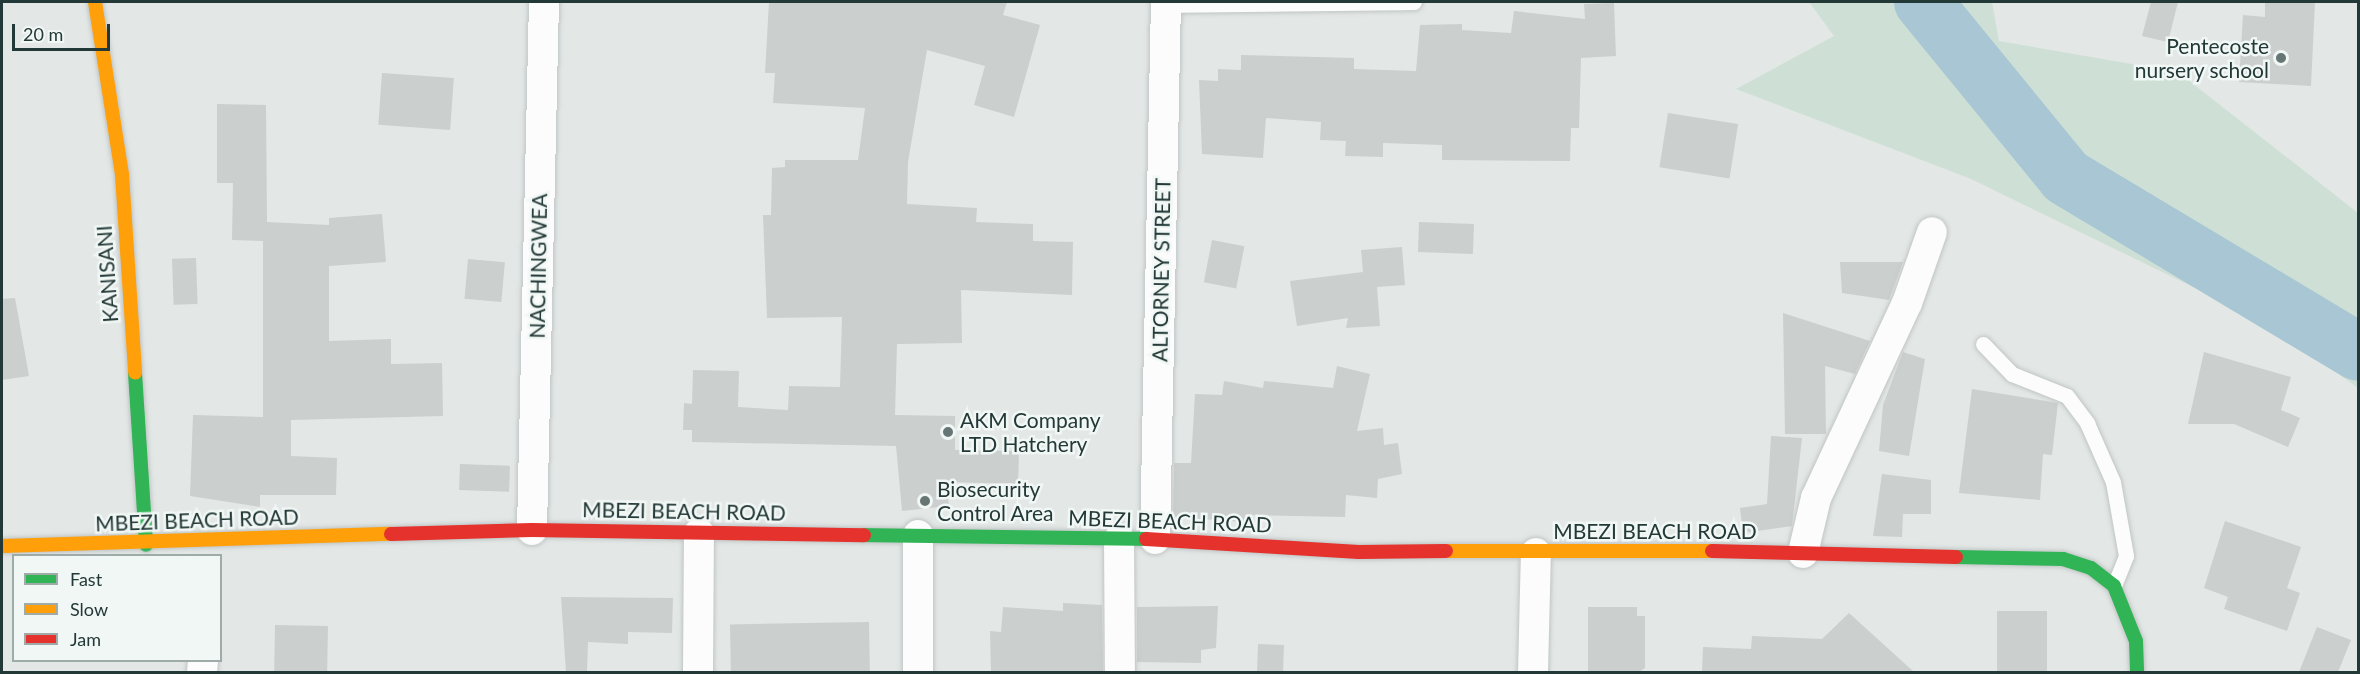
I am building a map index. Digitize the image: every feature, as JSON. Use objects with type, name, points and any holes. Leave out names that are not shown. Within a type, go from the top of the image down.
[{"type":"street","name":"KANISANI","points":[[95,2],[122,176],[146,545]]},
{"type":"street","name":"NACHINGWEA","points":[[532,530],[544,2]]},
{"type":"street","name":"ALTORNEY STREET","points":[[1155,538],[1166,3]]},
{"type":"street","points":[[1803,553],[1816,498],[1907,303],[1932,232]]},
{"type":"street","name":"MBEZI BEACH ROAD","points":[[2,546],[146,545],[193,548],[532,530],[1155,538],[1359,552],[1803,553],[2062,559],[2091,568],[2114,586]]},
{"type":"street","points":[[698,672],[699,533]]},
{"type":"street","points":[[918,535],[918,672]]},
{"type":"street","points":[[1119,539],[1119,672]]},
{"type":"street","points":[[1533,672],[1536,553]]},
{"type":"street","points":[[2114,586],[2136,641],[2137,672]]},
{"type":"lane","points":[[1166,3],[1414,2]]},
{"type":"lane","points":[[1983,344],[2012,374],[2067,396],[2087,423],[2113,482],[2126,556],[2114,586]]},
{"type":"green space","points":[[1809,2],[1992,2],[1999,41],[2178,72],[2358,213],[2358,388],[2269,324],[1971,179],[1736,89],[1834,36]]},
{"type":"building","points":[[769,2],[1007,2],[1003,15],[1040,25],[1014,117],[974,105],[985,66],[927,50],[908,162],[907,204],[977,208],[976,222],[1033,224],[1033,241],[1073,242],[1072,295],[961,290],[962,343],[897,344],[895,415],[955,416],[955,450],[1019,451],[1018,484],[946,482],[949,506],[902,511],[896,446],[692,442],[692,430],[683,430],[684,403],[692,404],[693,370],[739,371],[738,407],[788,410],[789,386],[840,387],[842,317],[767,318],[763,215],[771,215],[772,168],[785,167],[785,160],[858,160],[865,108],[773,103],[775,73],[765,73]]},
{"type":"building","points":[[2151,2],[2178,2],[2168,42],[2142,36]]},
{"type":"building","points":[[2265,2],[2315,2],[2311,86],[2239,82],[2243,15],[2265,17]]},
{"type":"building","points":[[1614,3],[1616,56],[1581,58],[1579,128],[1571,128],[1570,161],[1442,160],[1442,145],[1383,143],[1383,157],[1345,156],[1346,141],[1320,140],[1321,122],[1266,118],[1263,158],[1202,154],[1199,80],[1218,81],[1218,69],[1241,70],[1241,55],[1354,58],[1354,69],[1416,71],[1420,25],[1462,24],[1462,30],[1511,33],[1514,11],[1585,19],[1584,4]]},
{"type":"building","points":[[382,73],[454,78],[450,130],[378,125]]},
{"type":"building","points":[[217,104],[266,105],[267,222],[329,225],[329,218],[382,214],[386,262],[329,266],[329,341],[391,339],[391,364],[442,363],[443,416],[291,420],[291,456],[337,458],[336,495],[260,495],[260,507],[190,496],[193,415],[263,417],[263,241],[232,240],[233,183],[217,183]]},
{"type":"building","points":[[1668,113],[1738,124],[1730,178],[1659,167]]},
{"type":"building","points":[[1419,222],[1474,224],[1473,254],[1418,252]]},
{"type":"building","points":[[1212,240],[1244,246],[1236,289],[1204,282]]},
{"type":"building","points":[[1402,247],[1405,285],[1377,287],[1380,326],[1346,328],[1348,318],[1297,326],[1290,281],[1363,272],[1361,250]]},
{"type":"building","points":[[196,258],[198,304],[174,305],[172,259]]},
{"type":"building","points":[[468,259],[505,262],[501,302],[465,299]]},
{"type":"building","points":[[1840,262],[1903,262],[1889,300],[1842,293]]},
{"type":"building","points":[[15,298],[29,376],[2,380],[2,299]]},
{"type":"building","points":[[1783,313],[1870,341],[1855,374],[1825,366],[1826,434],[1785,434]]},
{"type":"building","points":[[1903,352],[1925,359],[1909,456],[1879,451],[1883,405]]},
{"type":"building","points":[[2204,352],[2291,377],[2281,410],[2300,418],[2288,447],[2234,424],[2188,424]]},
{"type":"building","points":[[1337,366],[1370,374],[1357,431],[1383,428],[1384,445],[1398,443],[1402,474],[1378,479],[1377,498],[1346,495],[1345,517],[1245,515],[1245,522],[1173,517],[1174,463],[1191,463],[1195,394],[1222,395],[1224,381],[1263,388],[1264,381],[1333,388]]},
{"type":"building","points":[[1972,389],[2058,403],[2052,455],[2043,454],[2040,500],[1959,493]]},
{"type":"building","points":[[1771,436],[1802,438],[1792,526],[1743,533],[1740,508],[1767,504]]},
{"type":"building","points":[[460,464],[510,466],[509,492],[459,490]]},
{"type":"building","points":[[1882,474],[1931,480],[1931,514],[1903,514],[1902,537],[1873,536]]},
{"type":"building","points":[[2225,521],[2301,547],[2287,588],[2300,593],[2287,631],[2224,609],[2228,597],[2204,588]]},
{"type":"building","points":[[561,597],[673,598],[672,633],[628,632],[628,644],[588,642],[587,672],[566,672]]},
{"type":"building","points":[[1063,603],[1102,605],[1103,672],[991,672],[990,631],[1001,632],[1003,607],[1063,611]]},
{"type":"building","points":[[1218,606],[1216,648],[1201,650],[1201,663],[1137,662],[1137,607]]},
{"type":"building","points":[[1588,607],[1637,607],[1637,616],[1645,616],[1645,668],[1639,672],[1588,672]]},
{"type":"building","points":[[1997,611],[2047,611],[2047,672],[1997,672]]},
{"type":"building","points":[[1849,613],[1914,672],[1702,672],[1703,647],[1751,649],[1752,636],[1822,639]]},
{"type":"building","points":[[869,622],[870,672],[731,672],[730,624]]},
{"type":"building","points":[[275,625],[328,626],[327,672],[274,672]]},
{"type":"building","points":[[2317,627],[2351,640],[2338,672],[2299,672]]},
{"type":"building","points":[[1258,644],[1284,645],[1283,672],[1257,672]]},
{"type":"waterway","points":[[1923,2],[2066,177],[2358,352]]},
{"type":"traffic: fast","points":[[135,373],[146,545]]},
{"type":"traffic: fast","points":[[864,535],[1146,539]]},
{"type":"traffic: fast","points":[[1956,557],[2063,559],[2091,568],[2114,586],[2136,641],[2137,672]]},
{"type":"traffic: slow","points":[[95,2],[122,175],[135,373]]},
{"type":"traffic: slow","points":[[2,546],[391,534]]},
{"type":"traffic: slow","points":[[1446,551],[1712,551]]},
{"type":"traffic: jam","points":[[391,534],[532,530],[864,535]]},
{"type":"traffic: jam","points":[[1146,539],[1359,552],[1446,551]]},
{"type":"traffic: jam","points":[[1712,551],[1956,557]]},
{"type":"place","name":"Pentecoste nursery school","points":[[2281,58]]},
{"type":"place","name":"AKM Company LTD Hatchery","points":[[948,432]]},
{"type":"place","name":"Biosecurity Control Area","points":[[925,501]]}]
